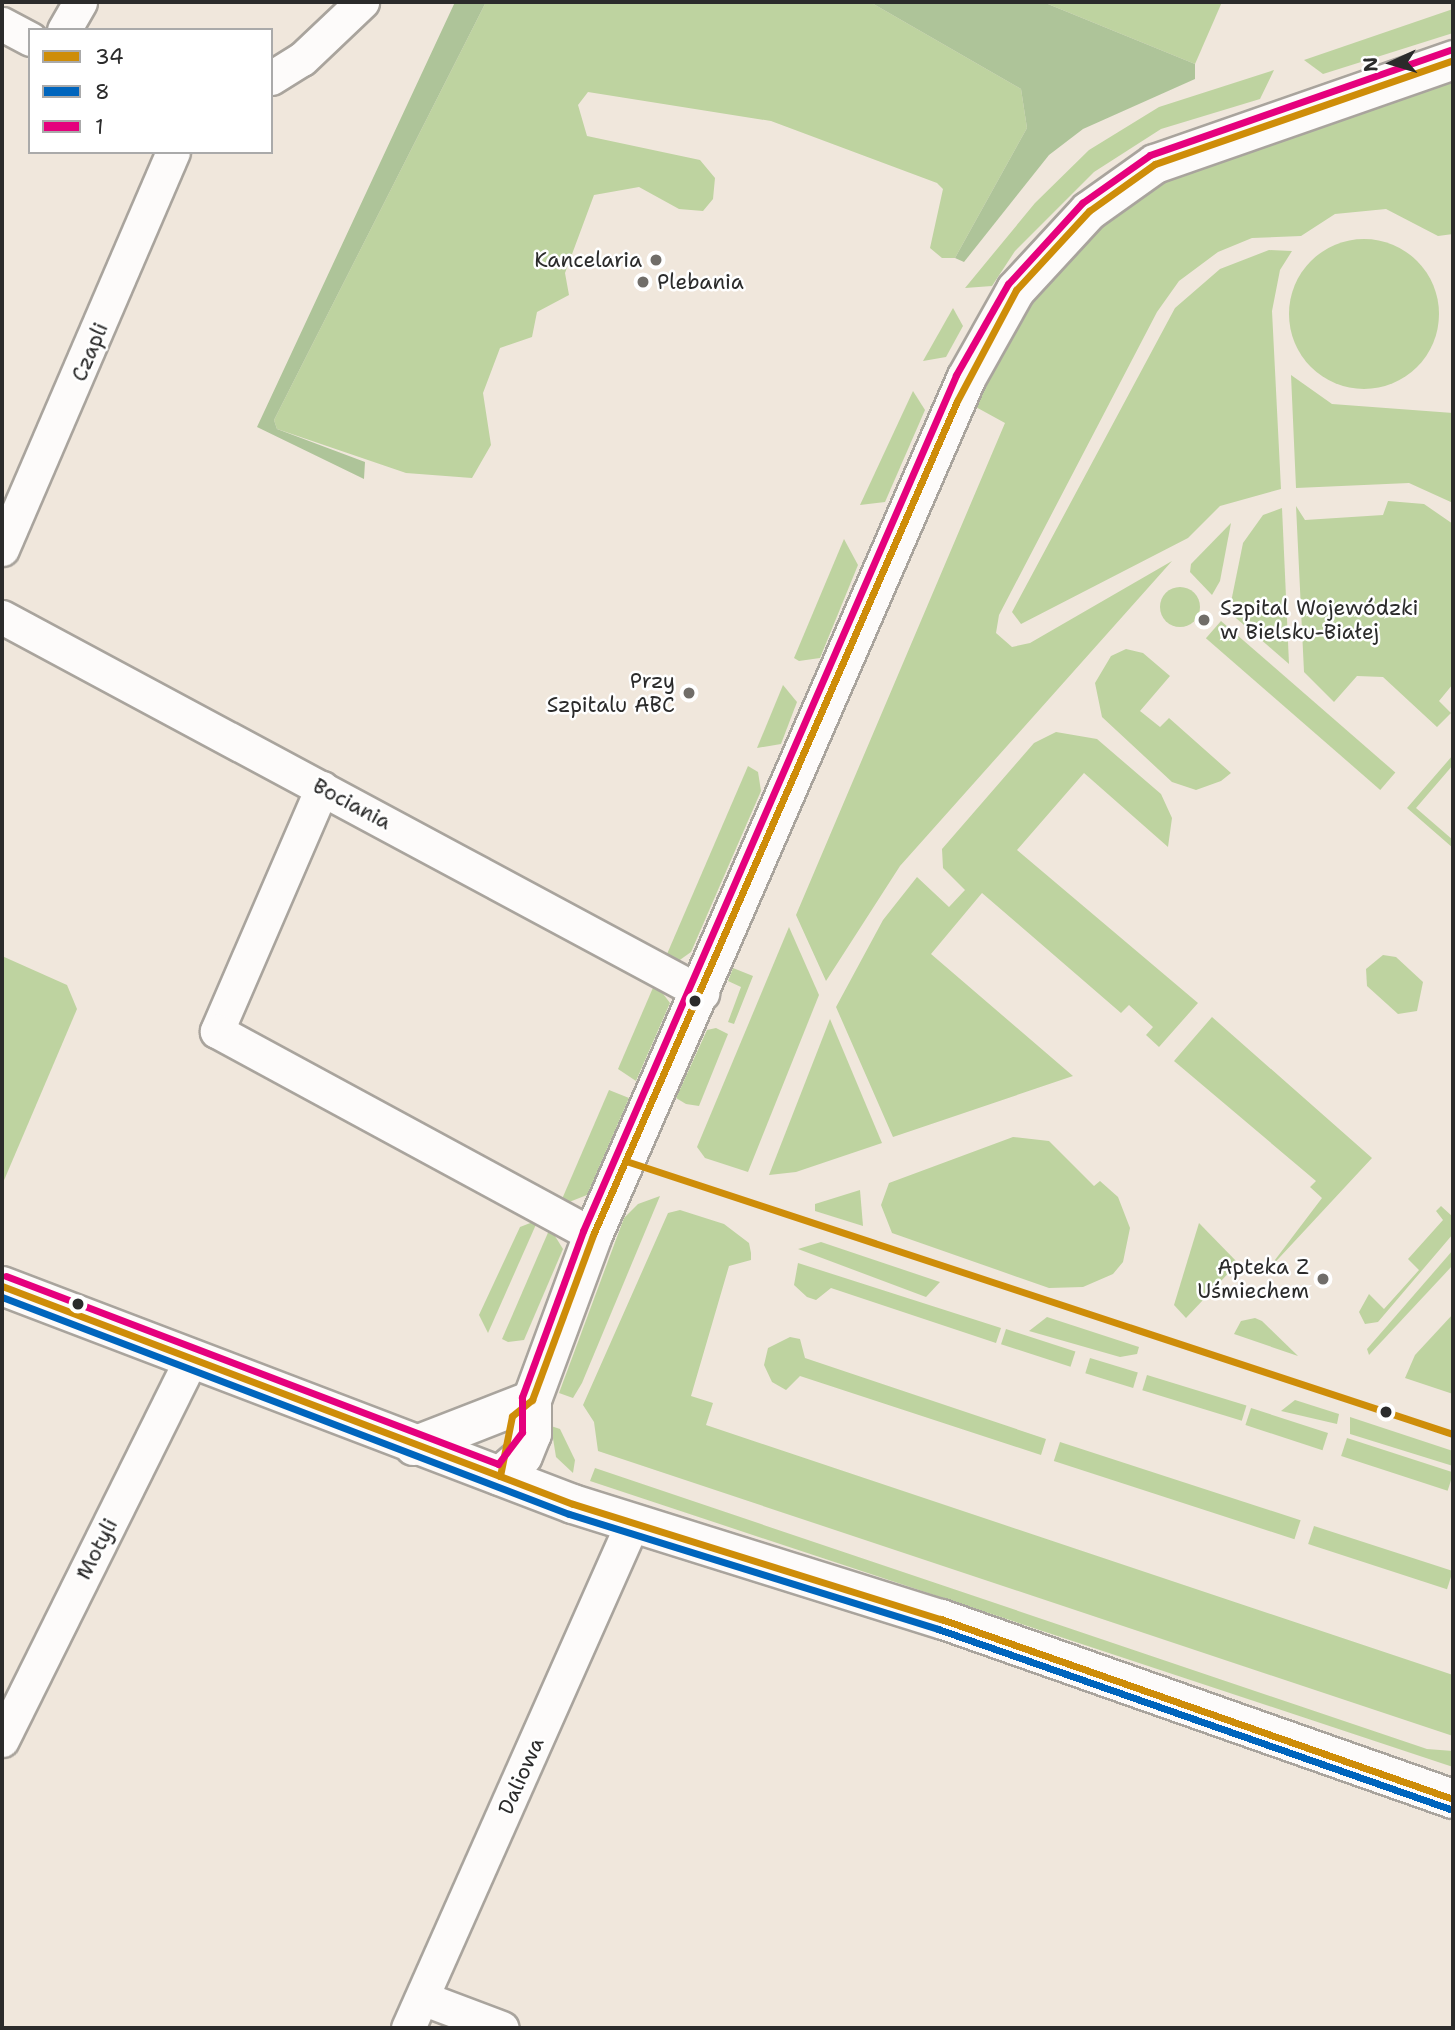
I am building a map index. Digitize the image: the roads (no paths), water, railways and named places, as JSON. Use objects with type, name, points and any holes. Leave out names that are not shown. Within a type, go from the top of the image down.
[{"type":"street","points":[[65,28],[79,2]]},
{"type":"street","points":[[273,77],[302,59],[362,2]]},
{"type":"street","points":[[2,24],[28,37]]},
{"type":"street","points":[[499,1476],[512,1416],[532,1400],[593,1235],[702,993],[967,379],[1016,290],[1089,211],[1155,164],[1453,60]]},
{"type":"street","name":"Czapli","points":[[2,549],[172,154]]},
{"type":"street","name":"Bociania","points":[[2,617],[702,993]]},
{"type":"street","points":[[322,788],[217,1031],[593,1235]]},
{"type":"street","points":[[2,1286],[192,1357],[414,1446],[632,1524],[941,1619],[1453,1799]]},
{"type":"street","name":"Motyli","points":[[2,1740],[192,1357]]},
{"type":"street","points":[[414,1446],[532,1400]]},
{"type":"street","name":"Daliowa","points":[[408,2028],[632,1524]]},
{"type":"street","points":[[422,1998],[502,2028]]},
{"type":"place","name":"Kancelaria","points":[[656,260]]},
{"type":"place","name":"Plebania","points":[[643,282]]},
{"type":"place","name":"Szpital Wojewódzki w Bielsku-Białej","points":[[1204,620]]},
{"type":"place","name":"Przy Szpitalu ABC","points":[[689,693]]},
{"type":"place","name":"Apteka Z Uśmiechem","points":[[1323,1279]]}]
